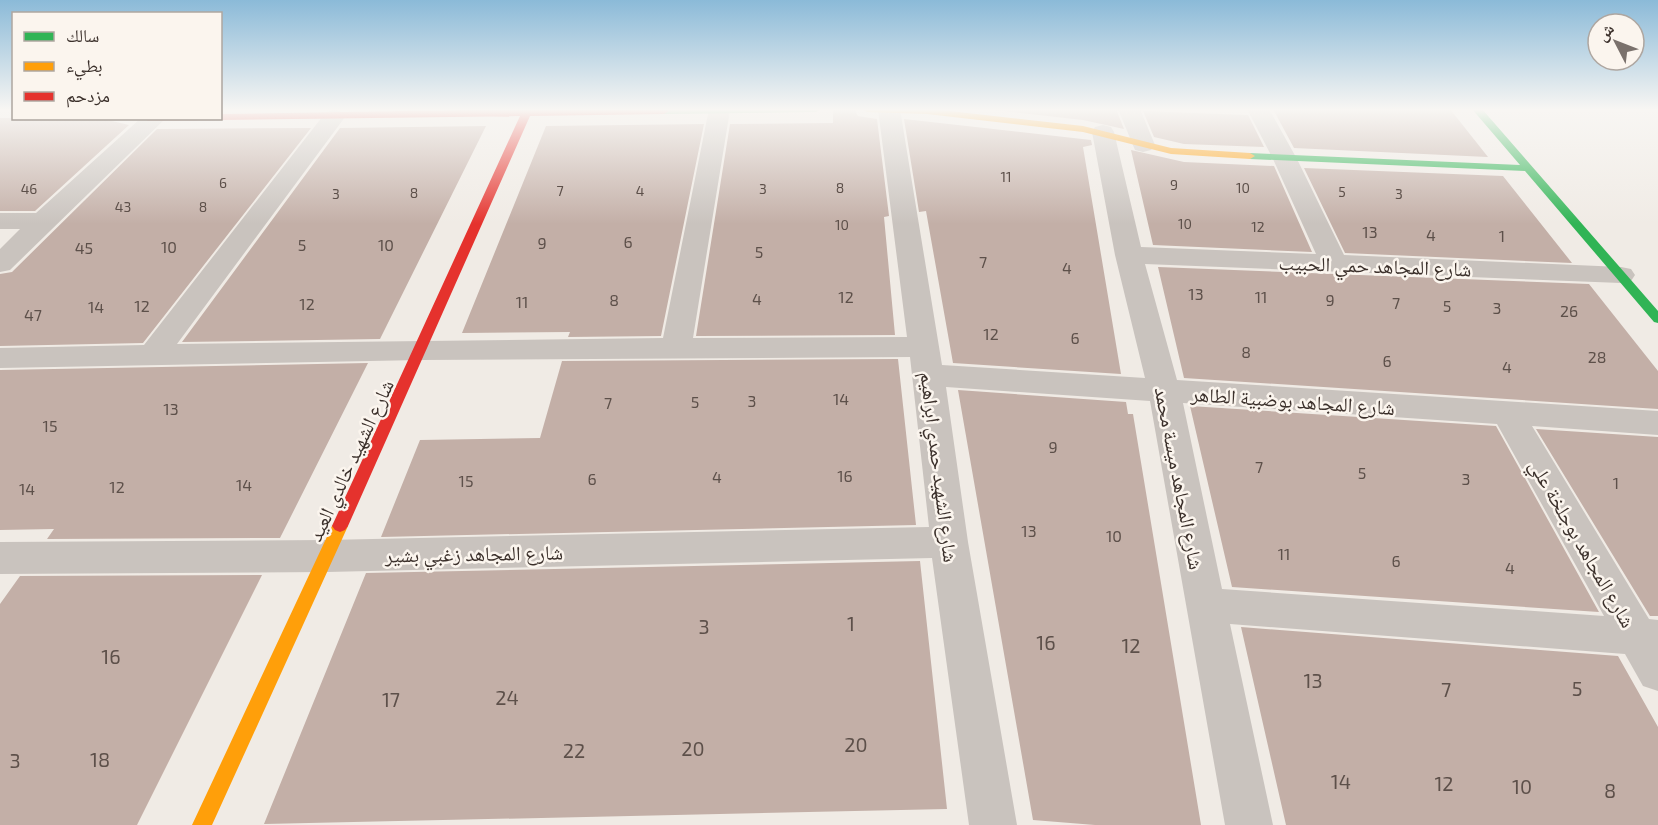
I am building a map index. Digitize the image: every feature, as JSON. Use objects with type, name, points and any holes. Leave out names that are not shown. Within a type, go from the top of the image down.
[{"type":"street","points":[[0,264],[122,148]]},
{"type":"street","points":[[153,355],[311,148]]},
{"type":"street","name":"شارع الشهيد خالدي العيد","points":[[202,825],[327,556],[511,148]]},
{"type":"street","points":[[676,350],[713,148]]},
{"type":"street","name":"شارع الشهيد حمدي ابراهيم","points":[[889,148],[926,361],[949,542],[993,825]]},
{"type":"street","name":"شارع المجاهد ميسة محمد","points":[[1106,148],[1129,255],[1164,391],[1204,605],[1249,825]]},
{"type":"street","points":[[1156,148],[1184,153],[1285,159],[1528,168]]},
{"type":"street","points":[[1279,148],[1334,263]]},
{"type":"street","points":[[1510,148],[1658,319]]},
{"type":"street","points":[[0,221],[43,221]]},
{"type":"street","name":"شارع المجاهد حمي الحبيب","points":[[1129,255],[1621,275]]},
{"type":"street","name":"شارع المجاهد بوضبية الطاهر","points":[[0,358],[421,350],[676,350],[926,361],[1164,391],[1658,423]]},
{"type":"street","name":"شارع المجاهد بوجلخة علي","points":[[1508,414],[1648,637],[1658,672]]},
{"type":"street","name":"شارع المجاهد زغبي بشير","points":[[0,558],[327,556],[949,542]]},
{"type":"street","points":[[1204,605],[1648,637]]},
{"type":"building","points":[[0,148],[104,148],[35,211],[0,211]]},
{"type":"building","points":[[138,148],[296,148],[143,343],[0,346],[0,274],[12,272]]},
{"type":"building","points":[[326,148],[475,148],[380,339],[182,342]]},
{"type":"building","points":[[537,148],[699,148],[661,336],[568,337],[570,332],[462,333]]},
{"type":"building","points":[[726,148],[881,148],[889,216],[884,217],[895,335],[696,336]]},
{"type":"building","points":[[909,148],[1083,148],[1121,374],[953,363],[926,211],[919,212]]},
{"type":"building","points":[[1294,148],[1480,148],[1488,157]]},
{"type":"building","points":[[1131,150],[1184,162],[1274,166],[1312,252],[1153,245]]},
{"type":"building","points":[[1304,168],[1503,176],[1572,263],[1345,253]]},
{"type":"building","points":[[1158,267],[1589,284],[1658,371],[1658,409],[1184,378]]},
{"type":"building","points":[[898,359],[916,525],[381,537],[420,440],[540,438],[562,361]]},
{"type":"building","points":[[368,363],[280,538],[47,539],[54,529],[0,530],[0,370]]},
{"type":"building","points":[[958,390],[1126,402],[1128,414],[1133,414],[1201,825],[1095,825],[1033,820]]},
{"type":"building","points":[[1190,406],[1496,426],[1599,612],[1232,587]]},
{"type":"building","points":[[1536,429],[1658,437],[1658,616],[1650,616]]},
{"type":"building","points":[[920,561],[947,809],[264,824],[366,573]]},
{"type":"building","points":[[262,575],[137,825],[0,825],[0,604],[20,576]]},
{"type":"building","points":[[1241,627],[1618,656],[1658,727],[1658,825],[1286,825]]},
{"type":"traffic: fast","points":[[1510,148],[1658,319]]},
{"type":"traffic: fast","points":[[1250,156],[1528,168]]},
{"type":"traffic: slow","points":[[1157,148],[1171,151],[1250,156]]},
{"type":"traffic: slow","points":[[202,825],[340,526]]},
{"type":"traffic: jam","points":[[340,526],[511,148]]}]
